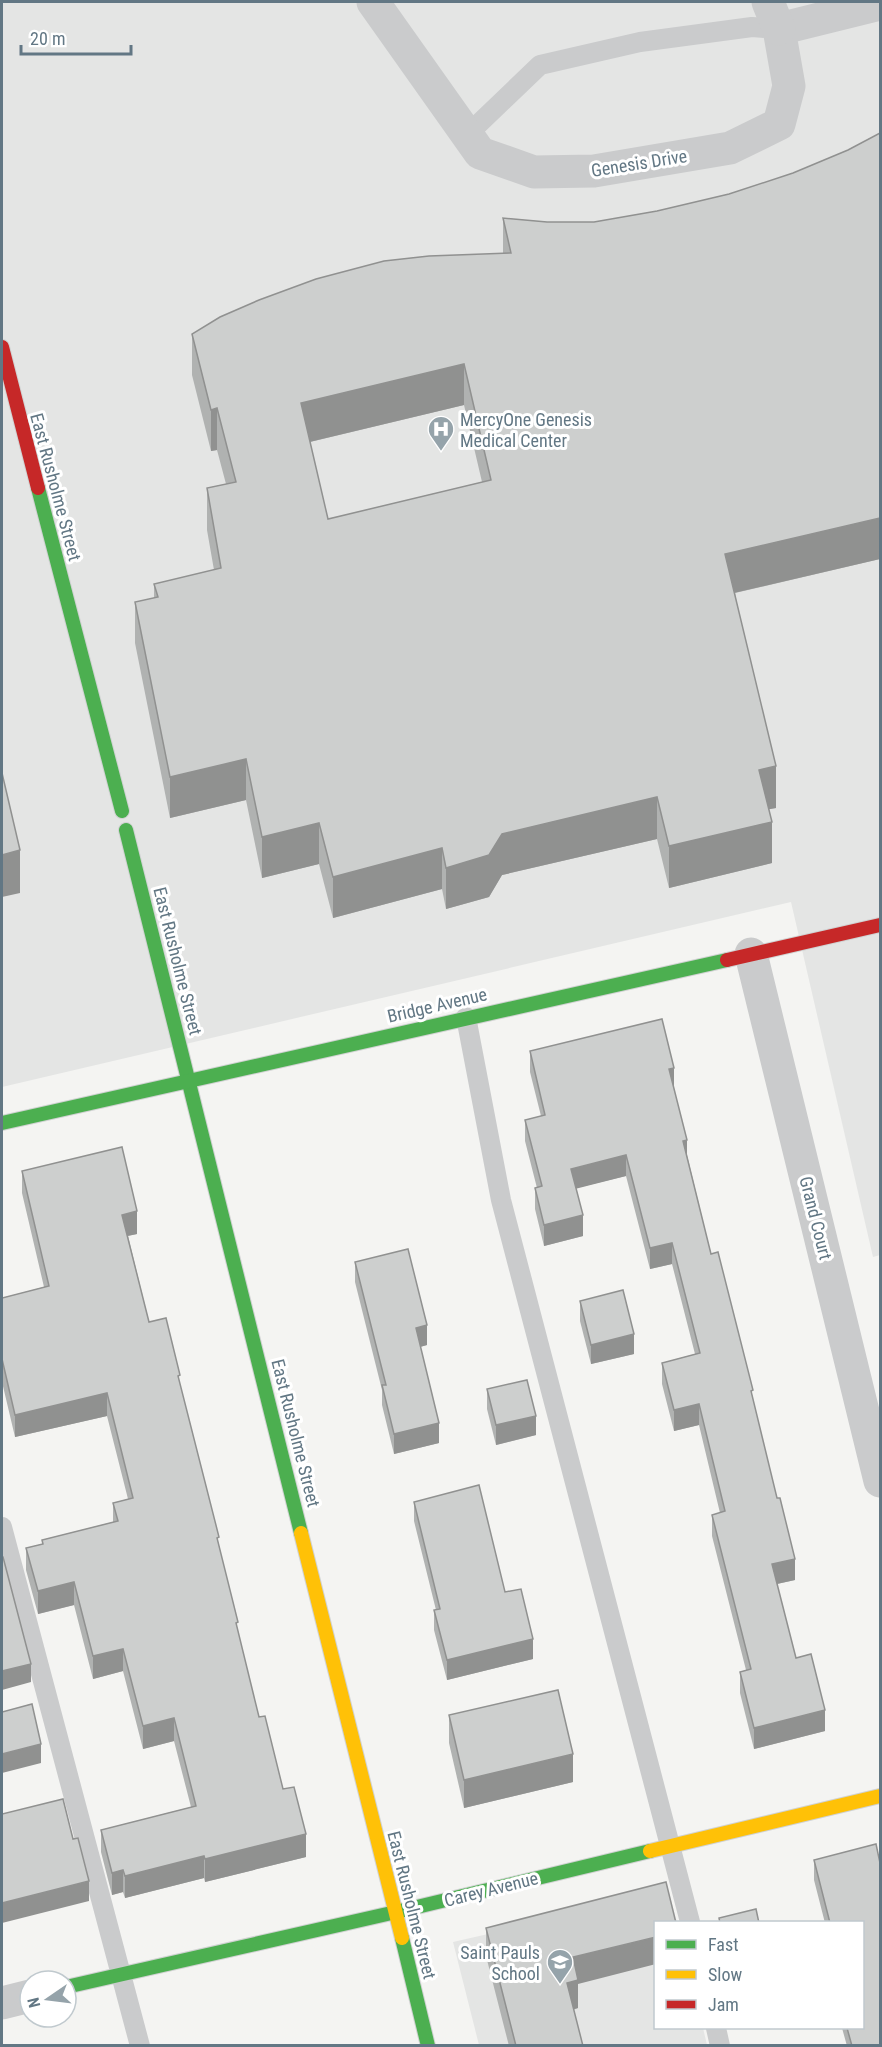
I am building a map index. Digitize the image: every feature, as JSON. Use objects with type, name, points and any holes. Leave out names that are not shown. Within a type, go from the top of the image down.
[{"type":"street","name":"Genesis Drive","points":[[373,2],[480,153],[534,172],[594,171],[730,148],[779,124],[789,86],[774,15]]},
{"type":"street","points":[[774,15],[880,4]]},
{"type":"street","name":"East Rusholme Street","points":[[3,358],[122,811]]},
{"type":"street","name":"East Rusholme Street","points":[[126,830],[428,2046]]},
{"type":"street","name":"Bridge Avenue","points":[[2,1123],[880,925]]},
{"type":"street","name":"Grand Court","points":[[751,954],[880,1481]]},
{"type":"street","name":"Carey Avenue","points":[[78,1984],[396,1912],[880,1796]]},
{"type":"street","points":[[2,2003],[18,1999]]},
{"type":"lane","points":[[467,135],[540,65],[640,42],[752,27],[774,15]]},
{"type":"lane","points":[[466,1017],[501,1200],[689,1921]]},
{"type":"lane","points":[[2,1527],[41,1704],[140,2046]]},
{"type":"lane","points":[[716,2029],[720,2046]]},
{"type":"shaded area","name":"MercyOne Genesis Medical Center","points":[[2,2],[880,2],[880,1255],[873,1257],[791,902],[2,1087]]},
{"type":"shaded area","name":"Saint Pauls School","points":[[669,1893],[677,1921],[654,1921],[654,2029],[703,2029],[707,2045],[479,2045],[453,1942]]},
{"type":"building","points":[[880,133],[880,518],[725,554],[776,766],[759,770],[772,822],[669,846],[657,797],[502,834],[489,855],[446,868],[442,848],[333,877],[319,823],[262,837],[246,759],[170,777],[135,602],[158,597],[154,584],[221,568],[207,488],[236,482],[217,408],[211,410],[192,334],[220,317],[259,300],[316,279],[384,261],[429,256],[511,253],[503,218],[547,222],[594,222],[657,211],[729,194],[793,173],[848,150]],"holes":[[[464,364],[491,480],[328,519],[301,403]]]},
{"type":"building","points":[[2,773],[20,850],[2,855]]},
{"type":"building","points":[[662,1019],[674,1068],[669,1069],[687,1140],[683,1141],[711,1254],[718,1252],[753,1390],[751,1391],[777,1498],[780,1498],[795,1559],[772,1564],[796,1658],[811,1654],[825,1710],[754,1728],[740,1672],[751,1669],[712,1515],[725,1511],[699,1404],[674,1410],[662,1363],[700,1353],[672,1243],[650,1248],[626,1155],[571,1169],[583,1215],[544,1225],[535,1188],[542,1186],[525,1120],[545,1115],[530,1051]]},
{"type":"building","points":[[122,1147],[137,1211],[122,1215],[149,1322],[166,1318],[180,1375],[178,1376],[219,1537],[217,1538],[259,1717],[265,1716],[283,1789],[294,1787],[306,1834],[125,1876],[123,1870],[112,1873],[101,1830],[196,1806],[174,1718],[143,1726],[123,1649],[93,1656],[74,1582],[38,1591],[26,1548],[43,1544],[42,1540],[118,1521],[113,1503],[133,1498],[107,1393],[15,1415],[2,1359],[2,1298],[49,1286],[22,1171]]},
{"type":"building","points":[[408,1249],[427,1325],[416,1328],[439,1423],[394,1434],[382,1385],[386,1385],[355,1262]]},
{"type":"building","points":[[623,1290],[634,1334],[591,1345],[580,1301]]},
{"type":"building","points":[[527,1380],[536,1416],[496,1425],[487,1389]]},
{"type":"building","points":[[479,1485],[505,1592],[521,1589],[533,1639],[447,1660],[434,1610],[440,1609],[414,1502]]},
{"type":"building","points":[[2,1557],[31,1664],[2,1671]]},
{"type":"building","points":[[558,1690],[573,1754],[464,1780],[449,1715]]},
{"type":"building","points":[[32,1704],[41,1744],[2,1754],[2,1712]]},
{"type":"building","points":[[63,1799],[73,1839],[78,1838],[89,1881],[2,1903],[2,1814]]},
{"type":"building","points":[[876,1844],[880,1863],[880,2046],[852,2046],[847,2029],[864,2029],[864,1921],[829,1921],[814,1860]]},
{"type":"building","points":[[666,1882],[676,1921],[654,1921],[654,1937],[573,1957],[578,1980],[567,1983],[583,2046],[516,2046],[486,1928]]},
{"type":"building","points":[[756,1909],[759,1921],[720,1921],[719,1918]]},
{"type":"traffic: fast","points":[[38,488],[122,811]]},
{"type":"traffic: fast","points":[[126,830],[301,1533]]},
{"type":"traffic: fast","points":[[2,1123],[727,960]]},
{"type":"traffic: fast","points":[[78,1984],[650,1851]]},
{"type":"traffic: fast","points":[[402,1938],[428,2046]]},
{"type":"traffic: slow","points":[[301,1533],[402,1938]]},
{"type":"traffic: slow","points":[[650,1851],[880,1796]]},
{"type":"traffic: jam","points":[[2,347],[38,488]]},
{"type":"traffic: jam","points":[[727,960],[880,925]]},
{"type":"place","name":"MercyOne Genesis Medical Center","points":[[441,452]]},
{"type":"place","name":"Saint Pauls School","points":[[560,1985]]}]
